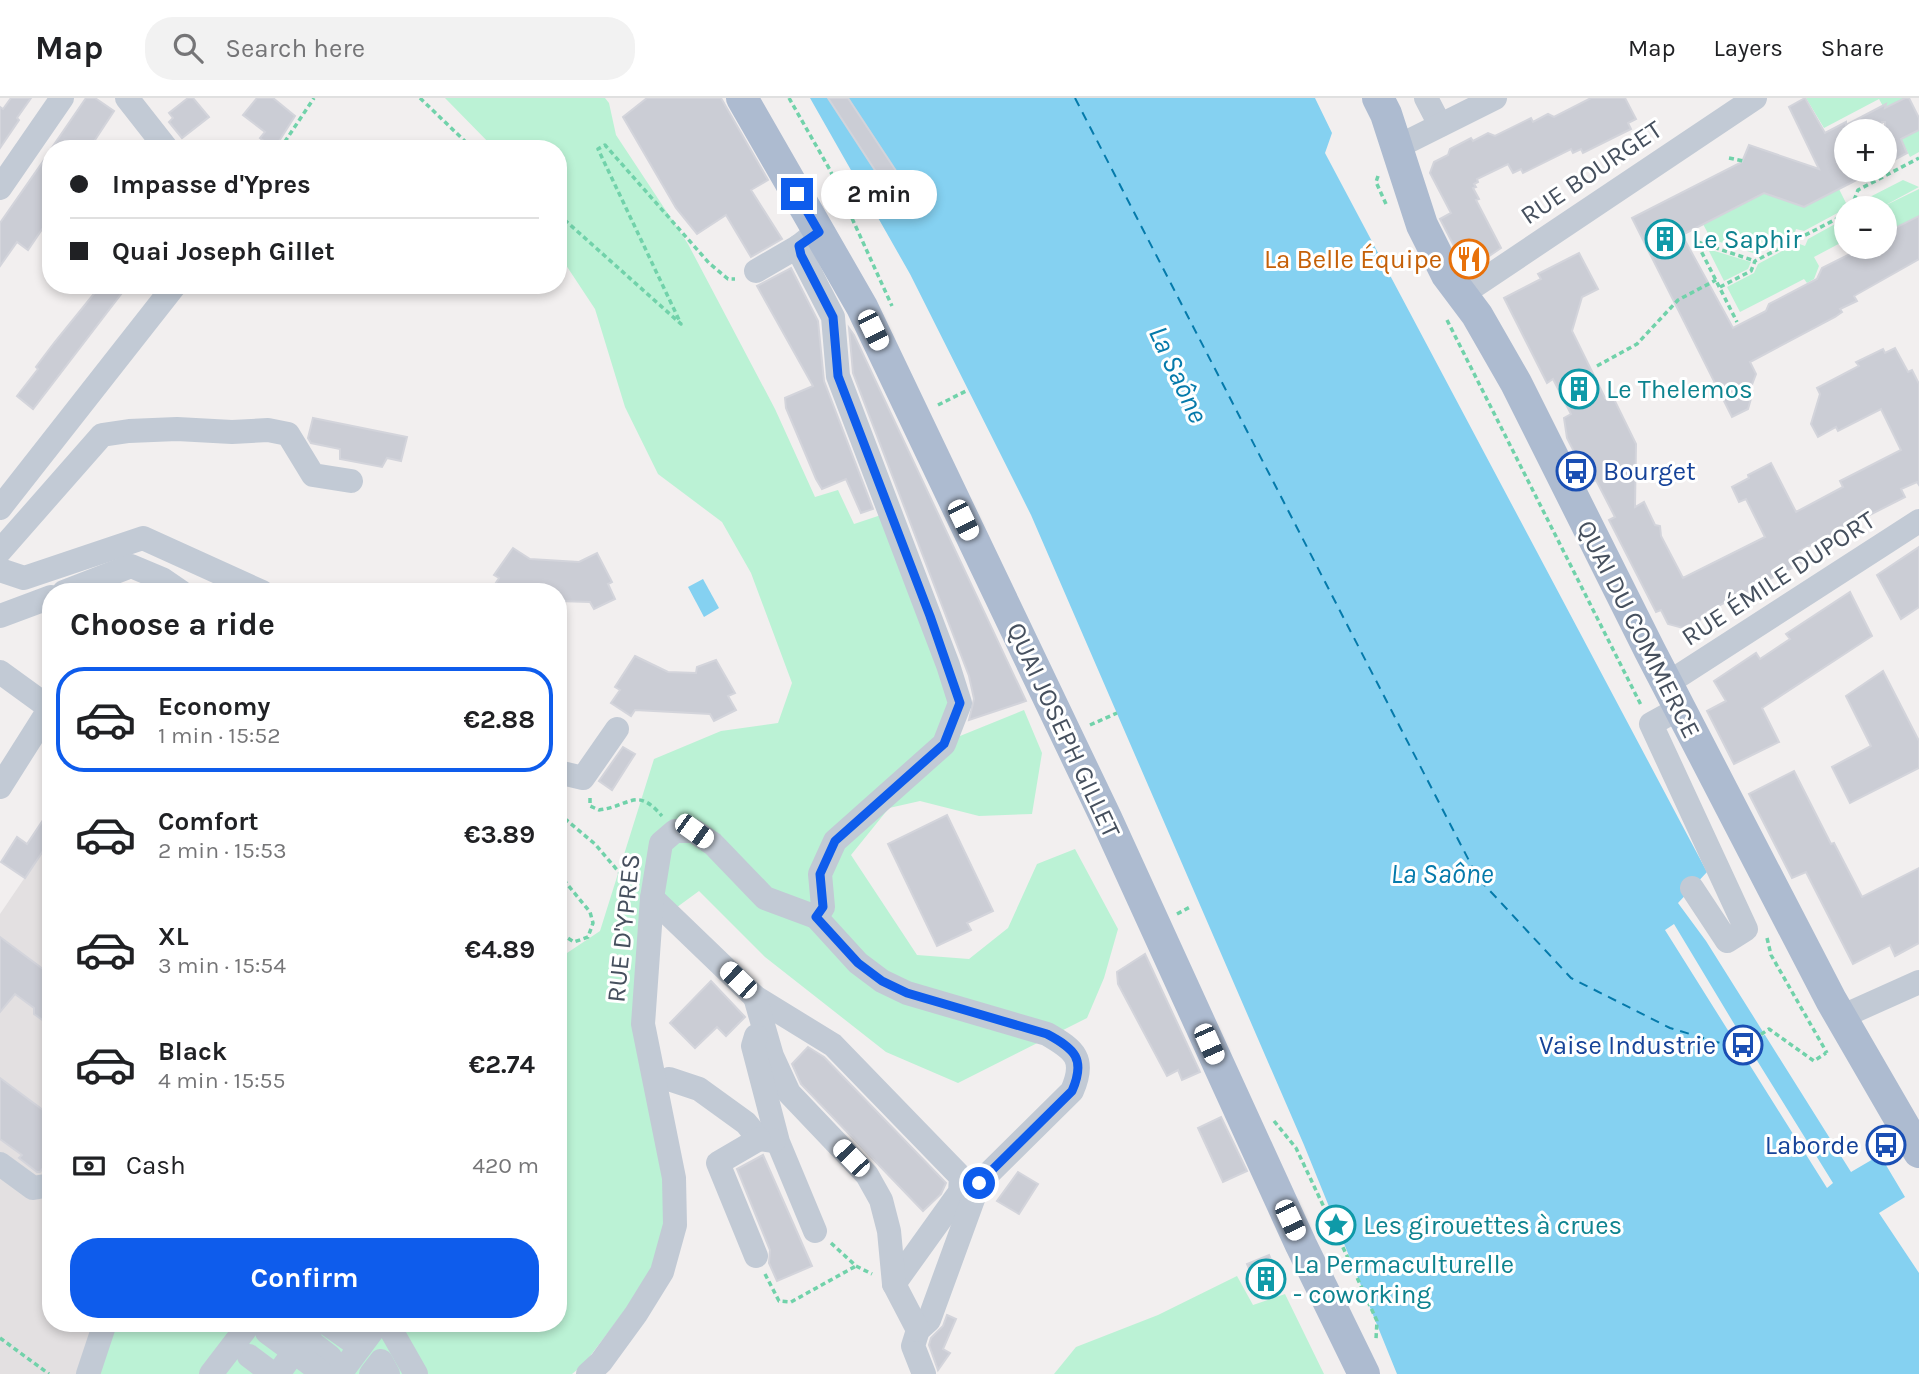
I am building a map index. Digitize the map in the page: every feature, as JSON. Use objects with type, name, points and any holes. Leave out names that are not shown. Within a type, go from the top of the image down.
[{"type":"main road","name":"QUAI JOSEPH GILLET","points":[[742,98],[809,239],[862,307],[1106,818],[1301,1245],[1364,1374]]},
{"type":"main road","name":"QUAI DU COMMERCE","points":[[1378,98],[1386,114],[1422,225],[1447,275],[1452,304],[1477,315],[1516,383],[1568,490],[1841,1017],[1919,1152]]},
{"type":"street","points":[[0,188],[62,98]]},
{"type":"street","points":[[127,98],[160,140]]},
{"type":"street","points":[[1426,98],[1440,125]]},
{"type":"street","points":[[1395,148],[1495,98]]},
{"type":"street","name":"RUE BOURGET","points":[[1452,304],[1748,100]]},
{"type":"street","points":[[756,271],[809,239]]},
{"type":"street","points":[[809,239],[801,255],[833,317],[838,376],[930,616],[960,703],[944,744],[835,841],[820,874],[823,907],[816,917],[858,963],[882,981],[907,993],[1047,1034],[1066,1044],[1077,1059],[1079,1074],[1072,1091],[979,1183],[929,1320],[918,1330],[913,1346],[924,1374]]},
{"type":"street","points":[[0,508],[169,294]]},
{"type":"street","points":[[0,551],[102,435],[177,429],[232,432],[268,430],[288,434],[313,475],[351,481]]},
{"type":"street","name":"RUE ÉMILE DUPORT","points":[[1692,888],[1727,941],[1746,929],[1651,724],[1674,695],[1919,521]]},
{"type":"street","points":[[0,570],[24,578],[143,538],[242,583]]},
{"type":"street","points":[[87,583],[131,566],[168,583]]},
{"type":"street","points":[[0,616],[42,600]]},
{"type":"street","points":[[0,672],[42,702]]},
{"type":"street","points":[[0,788],[42,721]]},
{"type":"street","points":[[567,774],[583,778],[617,729]]},
{"type":"street","name":"RUE D'YPRES","points":[[588,1374],[601,1362],[662,1272],[675,1225],[674,1178],[643,1024],[652,898],[661,843],[675,831],[694,831],[713,845],[765,898],[816,917]]},
{"type":"street","points":[[652,898],[758,1008],[833,1045],[961,1177],[960,1192],[894,1284]]},
{"type":"street","points":[[1841,1017],[1919,982]]},
{"type":"street","points":[[758,1008],[772,1056],[789,1093],[867,1175],[881,1200],[889,1231],[894,1284],[918,1330]]},
{"type":"street","points":[[758,1008],[753,1046],[769,1140],[815,1231]]},
{"type":"street","points":[[669,1079],[699,1088],[769,1140]]},
{"type":"street","points":[[756,1256],[718,1163],[769,1140]]},
{"type":"street","points":[[0,1164],[33,1188],[42,1186]]},
{"type":"street","points":[[88,1374],[102,1332]]},
{"type":"street","points":[[220,1371],[362,1332]]},
{"type":"street","points":[[376,1332],[416,1374]]},
{"type":"street","points":[[371,1374],[381,1361],[388,1374]]},
{"type":"path","points":[[286,140],[314,98]]},
{"type":"path","points":[[420,98],[464,140]]},
{"type":"path","points":[[567,222],[681,324],[598,149],[605,145],[709,263],[728,279]]},
{"type":"path","points":[[1729,158],[1743,161]]},
{"type":"path","points":[[1856,196],[1858,190],[1919,158]]},
{"type":"path","points":[[1720,287],[1751,271],[1755,261],[1834,220]]},
{"type":"path","points":[[1737,322],[1695,239],[1755,261]]},
{"type":"path","points":[[1597,366],[1637,344],[1678,300],[1716,280]]},
{"type":"path","points":[[1452,304],[1638,700]]},
{"type":"path","points":[[938,405],[968,390]]},
{"type":"path","points":[[1088,726],[1117,713]]},
{"type":"path","points":[[583,778],[591,789],[589,802],[595,809],[607,809],[644,799],[665,820]]},
{"type":"path","points":[[567,821],[595,844],[624,878],[652,898]]},
{"type":"path","points":[[567,884],[590,912],[593,923],[588,937],[574,942],[567,938]]},
{"type":"path","points":[[1177,914],[1190,907]]},
{"type":"path","points":[[1740,1049],[1769,1029],[1814,1061],[1826,1053]]},
{"type":"path","points":[[815,1231],[856,1266],[894,1284]]},
{"type":"path","points":[[756,1256],[779,1301],[791,1302],[856,1266]]},
{"type":"path","points":[[0,1338],[49,1374]]},
{"type":"shaded area","points":[[42,852],[42,1332],[221,1332],[191,1374],[0,1374],[0,914]]},
{"type":"green space","points":[[445,98],[605,98],[609,103],[616,135],[688,244],[775,409],[815,497],[838,490],[854,524],[881,515],[949,696],[960,736],[1024,710],[1042,753],[1032,814],[979,816],[920,801],[889,808],[851,855],[917,955],[969,959],[1008,928],[1037,864],[1075,849],[1118,929],[1104,978],[1087,1018],[958,1083],[886,1052],[765,957],[699,891],[639,935],[665,1179],[665,1224],[654,1262],[636,1296],[584,1364],[572,1374],[97,1374],[111,1332],[567,1332],[567,953],[600,931],[654,759],[721,731],[778,723],[792,683],[751,573],[722,522],[658,474],[625,407],[595,309],[567,267],[567,140],[486,140]]},
{"type":"green space","points":[[1806,98],[1905,98],[1884,108],[1879,99],[1841,119],[1834,119],[1834,123],[1824,128]]},
{"type":"green space","points":[[1919,130],[1919,152],[1910,157],[1901,139]]},
{"type":"green space","points":[[1903,180],[1919,187],[1897,199],[1897,196],[1872,196]]},
{"type":"green space","points":[[1839,189],[1842,196],[1834,196],[1834,215],[1804,231],[1796,229],[1794,235],[1756,254],[1711,239],[1703,224],[1764,193],[1804,207]]},
{"type":"green space","points":[[1919,189],[1919,216],[1897,227],[1897,200]]},
{"type":"green space","points":[[1834,225],[1834,246],[1814,257],[1819,266],[1814,279],[1807,283],[1804,279],[1740,312],[1727,287],[1754,273],[1758,264],[1797,243],[1805,246],[1808,239]]},
{"type":"green space","points":[[1708,249],[1751,262],[1748,269],[1724,281]]},
{"type":"green space","points":[[1237,1276],[1253,1305],[1285,1294],[1324,1374],[1054,1374],[1076,1347],[1158,1315]]},
{"type":"water","name":"La Saône","points":[[810,98],[1315,98],[1332,133],[1325,153],[1707,872],[1678,903],[1706,941],[1851,1172],[1880,1155],[1905,1197],[1879,1213],[1919,1273],[1919,1374],[1397,1374],[1304,1145],[1031,515],[910,274]]},
{"type":"water","points":[[703,579],[719,608],[704,617],[688,587]]},
{"type":"pier","points":[[1674,924],[1745,1042],[1766,1030],[1767,1033],[1748,1046],[1833,1183],[1827,1188],[1665,930]]},
{"type":"building","points":[[11,98],[31,98],[0,148],[0,107],[3,109]]},
{"type":"building","points":[[86,98],[95,98],[114,111],[95,140],[57,140]]},
{"type":"building","points":[[188,98],[193,98],[209,117],[182,138],[169,122],[173,118],[169,113]]},
{"type":"building","points":[[257,98],[273,98],[295,116],[280,140],[263,140],[260,138],[265,132],[243,115]]},
{"type":"building","points":[[647,98],[721,98],[768,180],[751,190],[782,239],[751,257],[726,215],[697,234],[676,208],[623,117]]},
{"type":"building","points":[[828,98],[848,98],[902,180],[899,194],[884,184]]},
{"type":"building","points":[[1591,98],[1625,98],[1636,119],[1628,123],[1631,129],[1583,153],[1581,149],[1573,153],[1571,149],[1523,173],[1521,169],[1513,173],[1508,164],[1477,179],[1478,182],[1474,184],[1476,187],[1473,188],[1479,199],[1476,200],[1501,248],[1467,271],[1440,219],[1451,213],[1430,173],[1434,162],[1448,155],[1450,149],[1471,138],[1473,141],[1488,133],[1495,136],[1531,118],[1533,122],[1548,114],[1554,117]]},
{"type":"building","points":[[1805,98],[1825,133],[1834,128],[1834,182],[1853,182],[1804,207],[1764,193],[1682,235],[1733,328],[1766,311],[1769,304],[1817,279],[1822,268],[1840,259],[1897,259],[1897,227],[1919,216],[1919,259],[1854,296],[1857,301],[1840,309],[1842,312],[1835,317],[1750,362],[1756,374],[1748,395],[1752,395],[1748,409],[1732,417],[1632,218],[1742,162],[1749,145],[1819,169],[1789,107]]},
{"type":"building","points":[[1909,98],[1919,118],[1919,130],[1901,139],[1907,153],[1897,158],[1897,119],[1857,119],[1886,104],[1885,108]]},
{"type":"building","points":[[42,163],[42,229],[28,250],[17,242],[0,266],[0,223]]},
{"type":"building","points":[[1579,253],[1598,289],[1582,297],[1572,331],[1605,398],[1612,395],[1636,444],[1635,507],[1644,502],[1655,525],[1660,526],[1661,536],[1683,578],[1765,537],[1746,499],[1739,502],[1732,487],[1749,478],[1748,475],[1771,463],[1796,512],[1843,487],[1840,481],[1901,450],[1881,409],[1838,431],[1836,427],[1818,437],[1811,424],[1820,394],[1817,388],[1859,366],[1856,362],[1883,349],[1885,353],[1895,348],[1908,372],[1912,370],[1919,384],[1919,485],[1917,482],[1901,489],[1905,497],[1799,551],[1804,562],[1750,589],[1752,592],[1736,601],[1735,597],[1683,628],[1668,624],[1661,610],[1656,612],[1609,520],[1615,517],[1596,480],[1590,483],[1567,438],[1564,418],[1571,414],[1553,379],[1547,383],[1504,298],[1541,279],[1538,274]]},
{"type":"building","points":[[791,268],[818,321],[824,381],[873,509],[861,513],[846,479],[822,489],[786,408],[785,398],[813,386],[757,286]]},
{"type":"building","points":[[94,294],[121,294],[33,409],[17,396],[54,343]]},
{"type":"building","points":[[849,328],[1026,701],[969,720],[974,699],[969,676],[853,373]]},
{"type":"building","points":[[313,418],[407,437],[401,461],[387,458],[382,467],[340,459],[340,449],[311,443],[308,438]]},
{"type":"building","points":[[1919,547],[1919,607],[1901,619],[1877,575]]},
{"type":"building","points":[[513,548],[530,559],[579,562],[597,553],[612,582],[608,584],[615,599],[594,609],[590,602],[567,601],[567,583],[496,583],[499,578],[494,575]]},
{"type":"building","points":[[1850,592],[1872,636],[1762,708],[1779,742],[1734,764],[1707,711],[1726,701],[1714,681],[1756,653],[1760,659],[1790,639],[1786,634]]},
{"type":"building","points":[[635,656],[668,672],[696,673],[697,667],[716,660],[735,693],[728,696],[736,710],[714,721],[710,714],[635,710],[631,716],[611,703],[620,690],[615,687]]},
{"type":"building","points":[[1883,671],[1919,741],[1919,768],[1850,803],[1832,767],[1871,746],[1846,696]]},
{"type":"building","points":[[623,747],[635,754],[612,790],[599,781]]},
{"type":"building","points":[[1794,771],[1831,844],[1834,843],[1862,897],[1919,868],[1919,943],[1895,956],[1890,945],[1853,964],[1806,872],[1792,878],[1749,794]]},
{"type":"building","points":[[947,815],[993,911],[967,923],[971,930],[937,946],[888,844]]},
{"type":"building","points":[[42,822],[42,852],[25,878],[1,862],[17,837],[27,844]]},
{"type":"building","points":[[0,937],[42,968],[42,1020],[34,1014],[34,1008],[15,994],[0,1012]]},
{"type":"building","points":[[1145,954],[1200,1072],[1182,1080],[1178,1070],[1167,1076],[1118,984],[1117,972]]},
{"type":"building","points":[[711,981],[745,1017],[726,1036],[717,1027],[695,1048],[670,1023]]},
{"type":"building","points":[[808,1047],[824,1057],[946,1183],[941,1194],[923,1211],[801,1084],[792,1064]]},
{"type":"building","points":[[0,1078],[42,1109],[40,1172],[19,1158],[22,1155],[0,1139]]},
{"type":"building","points":[[1221,1117],[1247,1171],[1223,1182],[1198,1128]]},
{"type":"building","points":[[763,1155],[812,1266],[777,1281],[769,1263],[770,1250],[737,1169]]},
{"type":"building","points":[[1018,1172],[1038,1184],[1019,1214],[997,1201]]},
{"type":"building","name":"La Permaculturelle - coworking","points":[[1269,1255],[1282,1286],[1261,1295],[1247,1264]]},
{"type":"building","points":[[947,1315],[956,1319],[943,1349],[950,1353],[938,1370],[929,1345],[931,1338],[943,1326]]},
{"type":"ferry route","points":[[1075,98],[1478,878],[1571,978],[1670,1028],[1740,1049]]},
{"type":"place","name":"Le Saphir","points":[[1665,239]]},
{"type":"place","name":"La Belle Équipe","points":[[1469,259]]},
{"type":"place","name":"Le Thelemos","points":[[1579,389]]},
{"type":"place","name":"Bourget","points":[[1576,471]]},
{"type":"place","name":"Vaise Industrie","points":[[1743,1045]]},
{"type":"place","name":"Laborde","points":[[1886,1145]]},
{"type":"place","name":"Les girouettes à crues","points":[[1336,1225]]},
{"type":"place","name":"La Permaculturelle - coworking","points":[[1266,1279]]},
{"type":"route","points":[[797,194],[819,232],[799,246],[833,317],[838,376],[894,519],[960,703],[944,744],[835,841],[820,874],[823,907],[816,917],[858,963],[882,981],[907,993],[1047,1034],[1066,1044],[1077,1059],[1079,1074],[1072,1091],[979,1183]]}]
